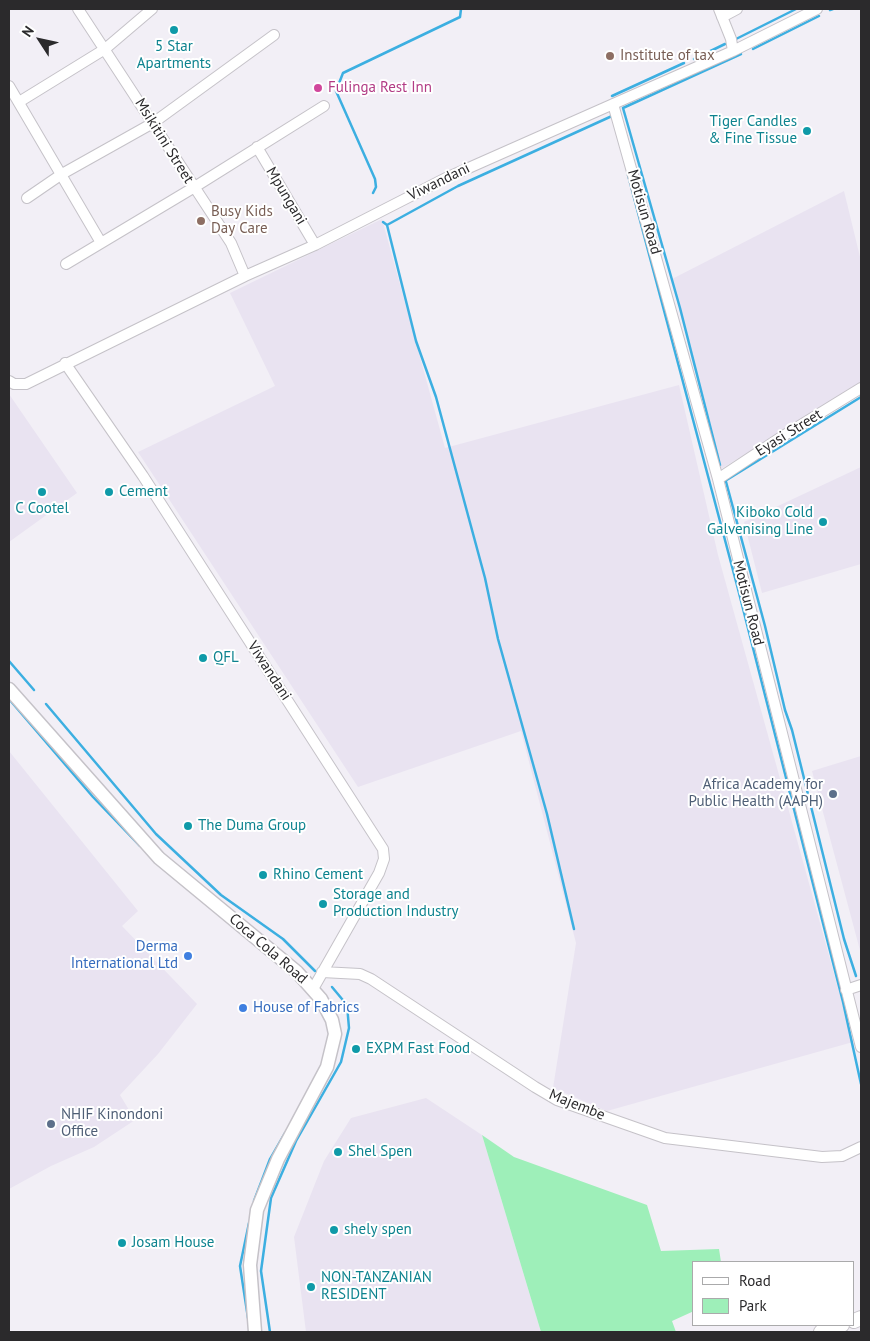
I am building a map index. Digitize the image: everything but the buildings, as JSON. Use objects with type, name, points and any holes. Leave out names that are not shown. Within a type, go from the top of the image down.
[{"type":"highway","points":[[821,1332],[839,1326]]},
{"type":"main road","name":"Coca Cola Road","points":[[9,689],[158,858],[266,945],[314,989],[332,1020],[334,1034],[332,1052],[327,1067],[278,1159],[257,1210],[250,1265],[255,1332]]},
{"type":"street","name":"Msikitini Street","points":[[78,9],[193,188],[231,243],[245,276]]},
{"type":"street","points":[[19,102],[105,49],[152,9]]},
{"type":"street","points":[[733,51],[731,39],[720,13],[737,9]]},
{"type":"street","name":"Viwandani","points":[[9,381],[14,384],[26,384],[65,363],[245,276],[316,244],[446,178],[733,51],[817,9]]},
{"type":"street","points":[[27,198],[62,174],[152,123],[274,35]]},
{"type":"street","points":[[9,86],[100,241]]},
{"type":"street","name":"Motisun Road","points":[[613,104],[718,479],[861,1047]]},
{"type":"street","points":[[66,264],[100,241],[193,188],[324,106]]},
{"type":"street","name":"Mpungani","points":[[258,147],[316,244]]},
{"type":"street","name":"Viwandani","points":[[65,363],[143,476],[383,849],[384,859],[379,873],[314,989]]},
{"type":"street","name":"Eyasi Street","points":[[718,479],[861,388]]},
{"type":"street","name":"Majembe","points":[[322,972],[360,974],[371,978],[557,1100],[644,1132],[680,1140],[816,1156],[842,1156],[861,1148]]},
{"type":"street","points":[[846,990],[861,985]]},
{"type":"shaded area","points":[[844,191],[861,261],[861,383],[721,469],[672,279]]},
{"type":"shaded area","points":[[382,219],[445,448],[679,385],[718,555],[853,1042],[607,1111],[553,1088],[576,943],[521,731],[358,787],[138,452],[275,386],[230,293]]},
{"type":"shaded area","points":[[9,394],[77,493],[9,542]]},
{"type":"shaded area","points":[[861,467],[861,564],[762,593],[744,522]]},
{"type":"shaded area","points":[[9,751],[138,911],[122,926],[197,1004],[158,1054],[120,1095],[135,1120],[94,1147],[51,1166],[9,1189]]},
{"type":"shaded area","points":[[861,756],[861,954],[812,771]]},
{"type":"shaded area","points":[[426,1098],[482,1135],[541,1332],[306,1332],[294,1237],[324,1161],[351,1118]]},
{"type":"green space","points":[[482,1135],[514,1157],[647,1205],[661,1251],[719,1249],[721,1261],[692,1261],[692,1312],[672,1321],[676,1332],[541,1332]]},
{"type":"waterway","points":[[373,193],[376,187],[375,179],[336,91],[343,73],[460,17],[461,9]]},
{"type":"waterway","points":[[736,39],[796,9]]},
{"type":"waterway","points":[[753,49],[819,16]]},
{"type":"waterway","points":[[694,59],[725,44]]},
{"type":"waterway","points":[[720,465],[680,308],[623,108],[741,54]]},
{"type":"waterway","points":[[612,96],[684,63]]},
{"type":"waterway","points":[[387,225],[458,186],[612,116]]},
{"type":"waterway","points":[[628,175],[738,589],[843,1002],[861,1084]]},
{"type":"waterway","points":[[383,222],[387,225],[416,341],[436,397],[485,578],[498,639],[547,814],[574,929]]},
{"type":"waterway","points":[[725,481],[861,397]]},
{"type":"waterway","points":[[725,478],[765,626],[785,710],[792,730],[844,939],[856,976]]},
{"type":"waterway","points":[[9,661],[34,690]]},
{"type":"waterway","points":[[9,699],[93,797],[140,846]]},
{"type":"waterway","points":[[46,704],[156,834],[221,895],[283,939],[315,971]]},
{"type":"waterway","points":[[270,1332],[261,1271],[271,1198],[296,1141],[341,1062],[349,1028],[347,1005],[332,987]]},
{"type":"waterway","points":[[254,1201],[270,1159],[285,1133]]},
{"type":"waterway","points":[[248,1318],[240,1266],[249,1223]]},
{"type":"place","name":"5 Star Apartments","points":[[174,30]]},
{"type":"place","name":"Institute of tax","points":[[610,56]]},
{"type":"place","name":"Fulinga Rest Inn","points":[[318,88]]},
{"type":"place","name":"Tiger Candles & Fine Tissue","points":[[807,131]]},
{"type":"place","name":"Busy Kids Day Care","points":[[201,221]]},
{"type":"place","name":"C Cootel","points":[[42,492]]},
{"type":"place","name":"Cement","points":[[109,492]]},
{"type":"place","name":"Kiboko Cold Galvenising Line","points":[[823,522]]},
{"type":"place","name":"QFL","points":[[203,658]]},
{"type":"place","name":"Africa Academy for Public Health (AAPH)","points":[[833,794]]},
{"type":"place","name":"The Duma Group","points":[[188,826]]},
{"type":"place","name":"Rhino Cement","points":[[263,875]]},
{"type":"place","name":"Storage and Production Industry","points":[[323,904]]},
{"type":"place","name":"Derma International Ltd","points":[[188,956]]},
{"type":"place","name":"House of Fabrics","points":[[243,1008]]},
{"type":"place","name":"EXPM Fast Food","points":[[356,1049]]},
{"type":"place","name":"NHIF Kinondoni Office","points":[[51,1124]]},
{"type":"place","name":"Shel Spen","points":[[338,1152]]},
{"type":"place","name":"shely spen","points":[[334,1230]]},
{"type":"place","name":"Josam House","points":[[122,1243]]},
{"type":"place","name":"NON-TANZANIAN RESIDENT","points":[[311,1287]]}]
